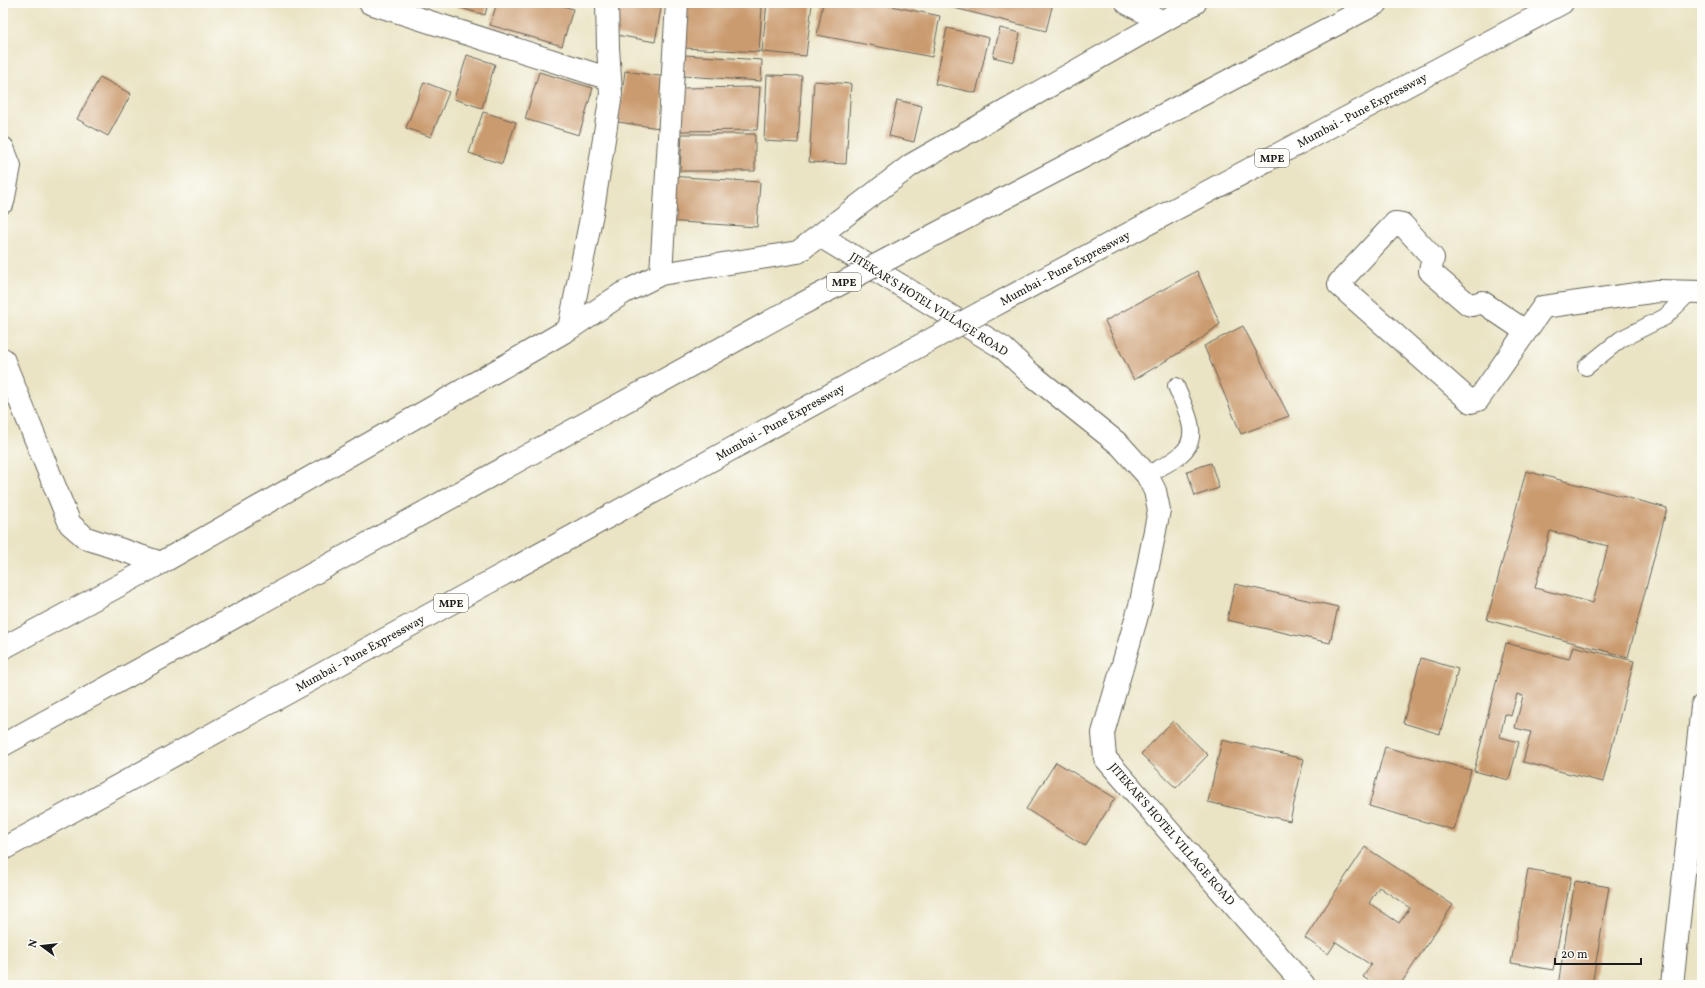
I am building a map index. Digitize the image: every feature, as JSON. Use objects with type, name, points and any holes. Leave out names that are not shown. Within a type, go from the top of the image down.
[{"type":"main road","points":[[370,3],[610,79]]},
{"type":"main road","points":[[569,329],[595,195],[611,94],[607,3]]},
{"type":"main road","points":[[661,274],[677,3]]},
{"type":"main road","points":[[1128,3],[1161,21]]},
{"type":"main road","points":[[3,648],[161,563],[569,329],[623,293],[661,274],[798,252],[910,165],[1195,3]]},
{"type":"main road","name":"MPE","points":[[3,745],[798,306],[1377,3]]},
{"type":"main road","name":"Mumbai - Pune Expressway","points":[[3,849],[899,357],[1562,3]]},
{"type":"main road","points":[[3,148],[10,166],[3,202]]},
{"type":"main road","points":[[1525,331],[1482,302],[1472,305],[1468,304],[1433,274],[1430,271],[1433,258],[1402,224],[1395,223],[1339,283],[1339,285],[1471,402],[1478,400],[1543,306],[1658,291],[1696,292]]},
{"type":"main road","name":"JITEKAR'S HOTEL VILLAGE ROAD","points":[[820,236],[1003,348],[1031,374],[1120,444],[1147,475],[1154,491],[1159,510],[1141,602],[1103,733],[1106,758],[1304,985]]},
{"type":"main road","points":[[3,359],[70,524],[86,538],[161,563]]},
{"type":"main road","points":[[1672,985],[1702,706]]},
{"type":"lane","points":[[1586,367],[1621,339],[1665,317],[1696,292]]},
{"type":"lane","points":[[1147,475],[1182,454],[1191,443],[1192,427],[1176,386]]},
{"type":"building","points":[[444,3],[488,3],[485,15]]},
{"type":"building","points":[[497,3],[554,3],[573,9],[562,46],[490,25]]},
{"type":"building","points":[[617,3],[662,3],[655,42],[611,34]]},
{"type":"building","points":[[686,3],[762,7],[759,52],[684,48]]},
{"type":"building","points":[[767,3],[812,3],[806,56],[762,52]]},
{"type":"building","points":[[823,3],[876,3],[940,16],[932,57],[817,35]]},
{"type":"building","points":[[947,3],[1053,3],[1046,31],[946,6]]},
{"type":"building","points":[[947,28],[989,38],[976,93],[935,84]]},
{"type":"building","points":[[1000,28],[1020,33],[1014,62],[993,57]]},
{"type":"building","points":[[467,55],[495,64],[482,108],[454,99]]},
{"type":"building","points":[[685,55],[762,60],[761,81],[684,76]]},
{"type":"building","points":[[625,71],[666,77],[659,128],[618,122]]},
{"type":"building","points":[[539,72],[593,88],[579,135],[525,119]]},
{"type":"building","points":[[767,75],[802,76],[798,143],[764,141]]},
{"type":"building","points":[[100,77],[131,94],[108,136],[77,119]]},
{"type":"building","points":[[814,81],[851,84],[846,164],[809,162]]},
{"type":"building","points":[[424,82],[449,92],[431,137],[406,128]]},
{"type":"building","points":[[760,87],[757,130],[678,131],[682,88]]},
{"type":"building","points":[[897,100],[922,106],[914,142],[889,136]]},
{"type":"building","points":[[483,112],[516,122],[502,164],[469,153]]},
{"type":"building","points":[[682,134],[755,134],[755,171],[680,171]]},
{"type":"building","points":[[669,176],[760,182],[757,227],[666,221]]},
{"type":"building","points":[[1197,271],[1220,324],[1197,342],[1134,380],[1105,321]]},
{"type":"building","points":[[1243,326],[1289,416],[1241,434],[1204,346]]},
{"type":"building","points":[[1211,463],[1219,488],[1195,496],[1187,471]]},
{"type":"building","points":[[1526,471],[1667,508],[1628,657],[1487,620]],"holes":[[[1550,531],[1608,546],[1593,603],[1535,588]]]},
{"type":"building","points":[[1235,584],[1338,607],[1330,643],[1227,620]]},
{"type":"building","points":[[1506,643],[1569,659],[1573,646],[1634,661],[1603,782],[1523,762],[1531,732],[1515,728],[1523,696],[1517,694],[1511,716],[1505,714],[1500,737],[1519,742],[1509,780],[1474,771]]},
{"type":"building","points":[[1421,658],[1458,669],[1440,734],[1403,723]]},
{"type":"building","points":[[1173,721],[1208,755],[1176,788],[1141,754]]},
{"type":"building","points":[[1222,740],[1304,759],[1290,821],[1208,802]]},
{"type":"building","points":[[1385,747],[1471,770],[1454,830],[1369,806]]},
{"type":"building","points":[[1056,762],[1115,798],[1085,846],[1026,809]]},
{"type":"building","points":[[1365,847],[1453,905],[1400,985],[1376,985],[1363,977],[1371,965],[1336,942],[1328,954],[1305,938]],"holes":[[[1379,887],[1410,908],[1399,923],[1369,903]]]},
{"type":"building","points":[[1528,869],[1571,877],[1553,970],[1511,963]]},
{"type":"building","points":[[1575,881],[1609,887],[1592,985],[1558,985]]}]
